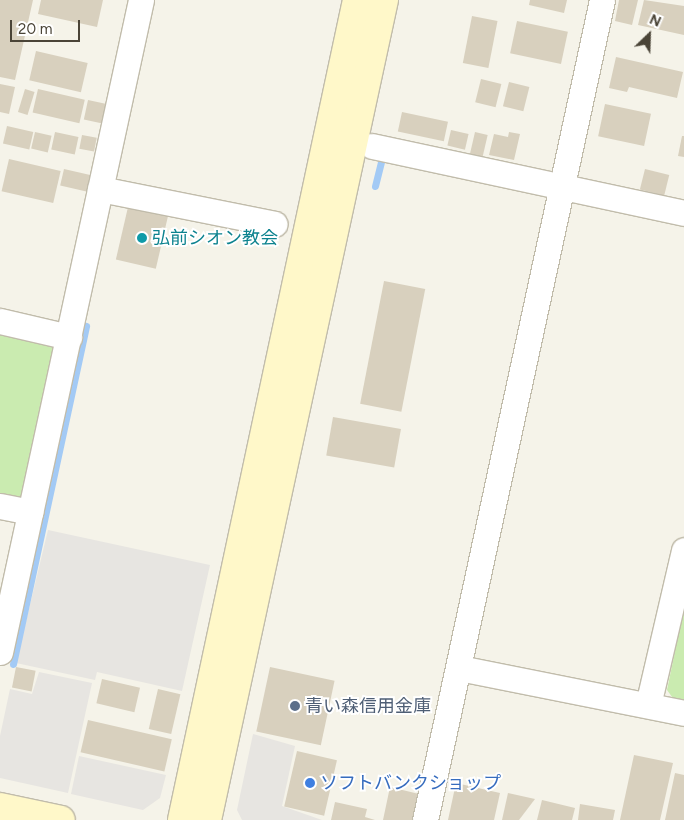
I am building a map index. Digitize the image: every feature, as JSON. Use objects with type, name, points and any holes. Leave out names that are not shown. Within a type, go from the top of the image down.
[{"type":"street","points":[[0,652],[140,0]]},
{"type":"street","points":[[182,820],[357,0]]},
{"type":"street","points":[[207,820],[384,0]]},
{"type":"street","points":[[425,820],[602,0]]},
{"type":"street","points":[[372,146],[684,213]]},
{"type":"street","points":[[100,189],[275,224]]},
{"type":"street","points":[[0,321],[69,337]]},
{"type":"street","points":[[0,506],[30,512]]},
{"type":"street","points":[[648,705],[684,550]]},
{"type":"street","points":[[459,668],[684,713]]},
{"type":"street","points":[[0,807],[61,820]]},
{"type":"green space","points":[[0,328],[50,339],[56,348],[23,497],[15,503],[0,499]]},
{"type":"green space","points":[[684,607],[684,703],[675,701],[667,690]]},
{"type":"shaded area","points":[[48,530],[210,565],[182,691],[97,672],[95,680],[16,663]]},
{"type":"shaded area","points":[[39,672],[92,683],[68,793],[0,778],[0,736],[10,689],[32,694]]},
{"type":"shaded area","points":[[253,734],[295,746],[282,806],[322,820],[242,820],[237,810]]},
{"type":"shaded area","points":[[79,756],[166,775],[160,798],[143,810],[71,794]]},
{"type":"building","points":[[0,0],[33,0],[15,80],[0,77]]},
{"type":"building","points":[[41,0],[103,0],[97,27],[38,14]]},
{"type":"building","points":[[530,0],[567,0],[564,13],[529,5]]},
{"type":"building","points":[[619,0],[638,0],[632,25],[615,21]]},
{"type":"building","points":[[644,0],[684,6],[684,35],[638,25]]},
{"type":"building","points":[[472,16],[498,21],[488,68],[463,63]]},
{"type":"building","points":[[517,21],[568,32],[561,64],[510,53]]},
{"type":"building","points":[[36,51],[88,63],[81,92],[29,80]]},
{"type":"building","points":[[616,57],[683,72],[677,98],[629,87],[627,92],[609,88]]},
{"type":"building","points":[[481,79],[501,84],[496,107],[475,102]]},
{"type":"building","points":[[509,82],[529,87],[523,111],[503,106]]},
{"type":"building","points":[[0,84],[15,87],[9,114],[0,112]]},
{"type":"building","points":[[25,89],[35,92],[28,115],[18,112]]},
{"type":"building","points":[[38,89],[85,100],[79,123],[33,112]]},
{"type":"building","points":[[88,100],[107,104],[102,124],[84,120]]},
{"type":"building","points":[[605,104],[651,114],[644,146],[598,136]]},
{"type":"building","points":[[402,112],[448,122],[444,141],[398,132]]},
{"type":"building","points":[[7,126],[33,132],[29,150],[3,144]]},
{"type":"building","points":[[451,130],[469,134],[465,150],[447,146]]},
{"type":"building","points":[[35,132],[52,136],[48,152],[31,149]]},
{"type":"building","points":[[55,132],[78,137],[75,155],[51,150]]},
{"type":"building","points":[[475,132],[488,135],[482,158],[470,155]]},
{"type":"building","points":[[509,132],[520,134],[514,160],[489,155],[494,134],[508,137]]},
{"type":"building","points":[[82,135],[97,138],[94,152],[79,149]]},
{"type":"building","points":[[682,136],[684,136],[684,157],[678,156]]},
{"type":"building","points":[[9,159],[61,171],[53,203],[2,191]]},
{"type":"building","points":[[64,169],[91,175],[87,192],[60,186]]},
{"type":"building","points":[[645,169],[669,175],[664,195],[640,189]]},
{"type":"building","name":"弘前シオン教会","points":[[128,207],[168,216],[156,269],[116,260]]},
{"type":"building","points":[[384,281],[425,289],[401,412],[360,404]]},
{"type":"building","points":[[333,417],[401,429],[394,467],[326,455]]},
{"type":"building","points":[[16,667],[36,671],[32,691],[12,688]]},
{"type":"building","name":"青い森信用金庫","points":[[270,667],[335,681],[321,745],[256,732]]},
{"type":"building","points":[[102,679],[140,688],[134,712],[96,703]]},
{"type":"building","points":[[158,689],[180,694],[171,734],[149,729]]},
{"type":"building","points":[[88,720],[172,739],[164,772],[81,752]]},
{"type":"building","name":"ソフトバンクショップ","points":[[297,751],[337,760],[324,816],[284,807]]},
{"type":"building","points":[[634,755],[673,763],[660,820],[620,820]]},
{"type":"building","points":[[675,773],[684,775],[684,820],[665,820]]},
{"type":"building","points":[[456,783],[500,793],[494,820],[448,820]]},
{"type":"building","points":[[390,787],[419,794],[413,820],[383,820]]},
{"type":"building","points":[[508,793],[535,799],[519,820],[502,820]]},
{"type":"building","points":[[542,800],[575,808],[572,820],[537,820]]},
{"type":"building","points":[[335,802],[367,809],[365,817],[375,820],[331,820]]},
{"type":"building","points":[[580,804],[615,810],[613,820],[578,820]]},
{"type":"waterway","points":[[375,186],[382,157],[387,159]]},
{"type":"waterway","points":[[13,664],[86,326]]},
{"type":"place","name":"弘前シオン教会","points":[[142,238]]},
{"type":"place","name":"青い森信用金庫","points":[[295,706]]},
{"type":"place","name":"ソフトバンクショップ","points":[[310,783]]}]
